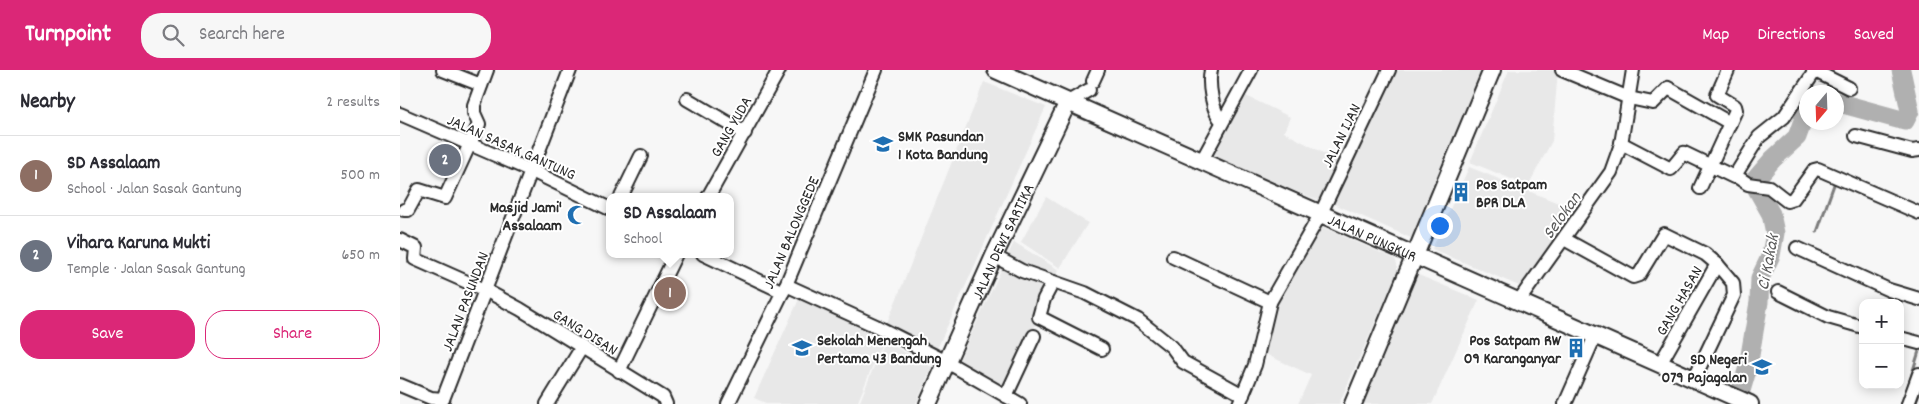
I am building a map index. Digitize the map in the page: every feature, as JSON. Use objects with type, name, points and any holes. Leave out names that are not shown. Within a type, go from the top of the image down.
[{"type":"main road","name":"JALAN PUNGKUR","points":[[996,70],[1595,336],[1695,377],[1750,404]]},
{"type":"main road","points":[[1353,404],[1413,255],[1492,70]]},
{"type":"main road","name":"JALAN DEWI SARTIKA","points":[[928,404],[994,256],[1068,102]]},
{"type":"street","points":[[443,70],[481,85]]},
{"type":"street","points":[[401,212],[408,210],[419,190],[445,198],[478,124],[474,110],[487,70]]},
{"type":"street","name":"JALAN PASUNDAN","points":[[445,402],[485,290],[570,70]]},
{"type":"street","name":"GANG YUDA","points":[[710,193],[779,70]]},
{"type":"street","name":"JALAN BALONGGEDE","points":[[728,404],[785,288],[876,70]]},
{"type":"street","points":[[1211,70],[1210,89],[1216,114],[1222,121]]},
{"type":"street","points":[[1202,162],[1222,121],[1251,70]]},
{"type":"street","name":"JALAN IJAN","points":[[1242,399],[1255,365],[1270,302],[1320,214],[1389,70]]},
{"type":"street","points":[[1562,70],[1629,98],[1655,103],[1668,88],[1730,123]]},
{"type":"street","points":[[1518,302],[1610,172],[1621,144],[1633,70]]},
{"type":"street","points":[[1700,188],[1737,108],[1717,95],[1728,70]]},
{"type":"street","points":[[1734,177],[1759,137],[1784,117],[1814,70],[1849,88]]},
{"type":"street","points":[[1068,102],[1093,80]]},
{"type":"street","points":[[686,99],[744,134]]},
{"type":"street","name":"JALAN SASAK GANTUNG","points":[[400,114],[532,171],[606,207]]},
{"type":"street","points":[[1856,136],[1912,151],[1919,150]]},
{"type":"street","points":[[1621,144],[1671,169],[1684,153],[1734,177],[1769,187],[1784,200],[1790,200],[1797,194],[1814,170],[1818,169],[1919,213]]},
{"type":"street","points":[[623,193],[641,156]]},
{"type":"street","name":"GANG HASAN","points":[[1563,240],[1633,277],[1639,275],[1664,234],[1705,254],[1716,267],[1660,364]]},
{"type":"street","name":"GANG DISAN","points":[[400,240],[416,248],[415,259],[485,290],[663,397],[666,404]]},
{"type":"street","points":[[1798,248],[1890,290],[1919,300]]},
{"type":"street","points":[[994,256],[1022,271],[1085,293],[1138,320],[1172,347],[1183,362],[1242,399]]},
{"type":"street","points":[[1173,257],[1270,302]]},
{"type":"street","points":[[619,371],[674,258]]},
{"type":"street","points":[[713,258],[851,314],[947,362],[1020,404]]},
{"type":"street","points":[[1695,377],[1734,295],[1732,283],[1716,267]]},
{"type":"street","points":[[1053,282],[1044,299],[1039,316],[1102,349]]},
{"type":"street","points":[[1778,292],[1828,317],[1859,326]]},
{"type":"street","points":[[1006,396],[1034,336]]},
{"type":"street","points":[[1565,404],[1595,336]]},
{"type":"street","points":[[1904,339],[1919,343]]},
{"type":"street","points":[[547,404],[582,347]]},
{"type":"street","points":[[1908,404],[1919,374]]},
{"type":"street","points":[[400,386],[445,402]]},
{"type":"shaded area","points":[[1397,70],[1485,70],[1413,239],[1330,202],[1378,111]]},
{"type":"shaded area","points":[[1509,70],[1558,70],[1552,141],[1528,186],[1470,162]]},
{"type":"shaded area","points":[[984,82],[1046,107],[937,349],[887,323]]},
{"type":"shaded area","points":[[1240,93],[1290,117],[1284,132],[1342,163],[1323,202],[1207,156]]},
{"type":"shaded area","points":[[1469,167],[1581,212],[1524,288],[1432,249]]},
{"type":"shaded area","points":[[1046,197],[1088,223],[1060,268],[1021,242]]},
{"type":"shaded area","points":[[1318,225],[1395,259],[1397,264],[1397,273],[1339,404],[1298,404],[1311,375],[1261,352],[1273,306]]},
{"type":"shaded area","points":[[1014,242],[1059,270],[1008,389],[957,365]]},
{"type":"shaded area","points":[[1416,274],[1479,300],[1432,404],[1362,404]]},
{"type":"shaded area","points":[[800,297],[883,340],[857,404],[768,404],[754,398]]},
{"type":"shaded area","points":[[884,341],[932,367],[916,404],[859,404]]},
{"type":"waterway","name":"Ci Kakak","points":[[1844,104],[1905,121],[1910,111],[1901,70]]},
{"type":"waterway","name":"Selokan","points":[[1846,103],[1848,92]]},
{"type":"waterway","points":[[1068,112],[1127,137]]},
{"type":"waterway","name":"Ci Kakak","points":[[1737,404],[1748,367],[1759,302],[1760,278],[1771,255],[1775,233],[1771,214],[1753,182],[1773,159],[1797,137],[1800,130]]},
{"type":"waterway","points":[[1817,232],[1836,179]]},
{"type":"waterway","points":[[1908,387],[1919,351]]},
{"type":"place","name":"SMK Pasundan 1 Kota Bandung","points":[[883,144]]},
{"type":"place","name":"Vihara Karuna Mukti","points":[[445,160]]},
{"type":"place","name":"Pos Satpam BPR DLA","points":[[1461,192]]},
{"type":"place","name":"Masjid Jami' Assalaam","points":[[577,215]]},
{"type":"place","name":"SD Assalaam","points":[[670,293]]},
{"type":"place","name":"Sekolah Menengah Pertama 43 Bandung","points":[[802,348]]},
{"type":"place","name":"Pos Satpam RW 09 Karanganyar","points":[[1576,348]]},
{"type":"place","name":"SD Negeri 079 Pajagalan","points":[[1762,367]]}]
